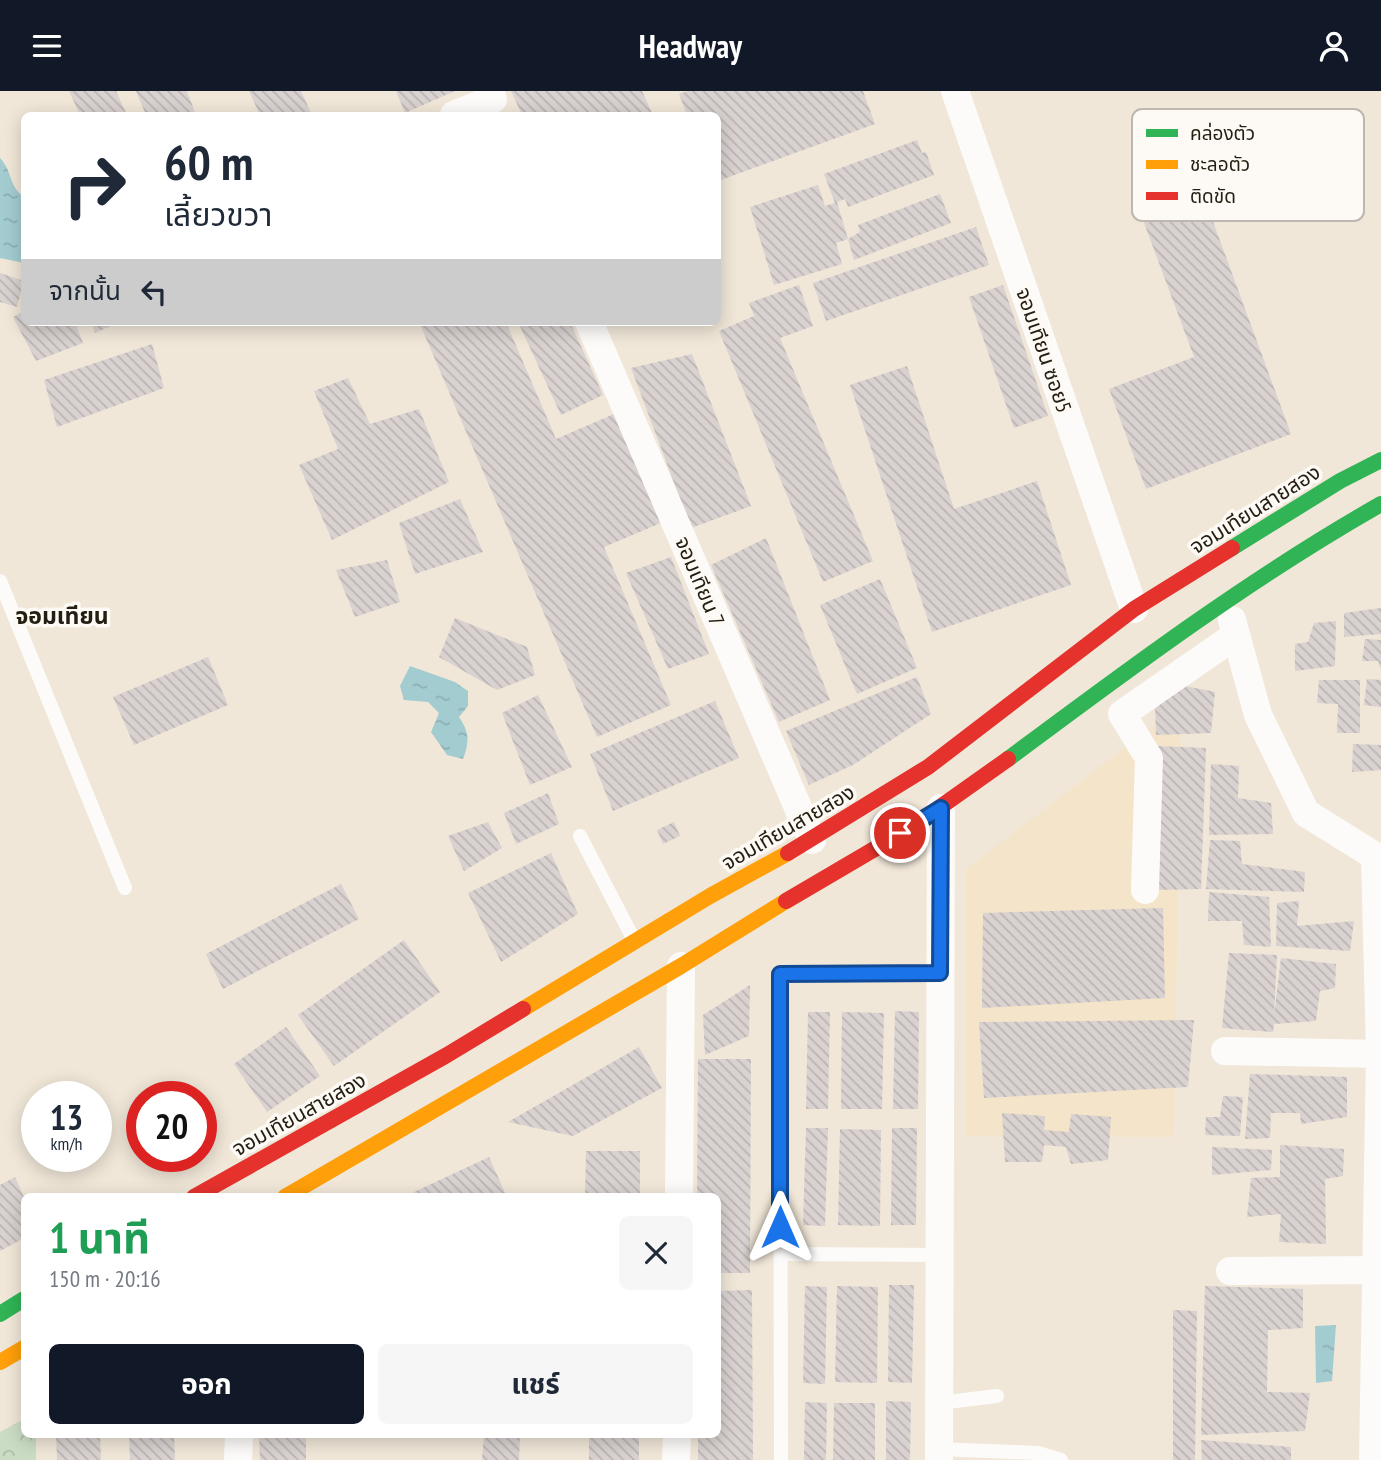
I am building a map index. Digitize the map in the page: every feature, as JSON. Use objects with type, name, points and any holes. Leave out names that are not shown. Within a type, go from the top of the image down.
[{"type":"main road","name":"จอมเทียนสายสอง","points":[[201,1193],[447,1055],[709,896],[812,840],[928,767],[1134,609],[1340,481],[1381,460]]},
{"type":"main road","points":[[292,1193],[681,966],[730,933],[819,883],[941,808],[1225,599],[1381,505]]},
{"type":"main road","points":[[0,1314],[21,1301]]},
{"type":"main road","points":[[0,1362],[21,1350]]},
{"type":"street","name":"จอมเทียน ซอย5","points":[[955,91],[1134,609]]},
{"type":"street","points":[[463,112],[494,102]]},
{"type":"street","name":"จอมเทียน 7","points":[[591,326],[812,840]]},
{"type":"street","points":[[1225,599],[1258,715],[1306,813],[1378,857],[1379,1270],[1373,1460]]},
{"type":"street","points":[[1145,890],[1149,758],[1122,714],[1236,635]]},
{"type":"street","points":[[939,1455],[941,808]]},
{"type":"street","points":[[679,1193],[681,966]]},
{"type":"street","points":[[1225,1051],[1380,1054]]},
{"type":"street","points":[[1230,1271],[1379,1270]]},
{"type":"street","points":[[238,1460],[239,1438]]},
{"type":"street","points":[[676,1460],[677,1438]]},
{"type":"lane","points":[[0,581],[125,888]]},
{"type":"lane","points":[[580,836],[635,941]]},
{"type":"lane","points":[[781,1460],[780,974],[940,973]]},
{"type":"lane","points":[[781,1254],[940,1255]]},
{"type":"lane","points":[[939,1403],[997,1396]]},
{"type":"lane","points":[[939,1455],[1038,1453],[1061,1460]]},
{"type":"shaded area","points":[[1181,705],[1174,1137],[966,1136],[966,869]]},
{"type":"green space","points":[[21,1421],[21,1438],[36,1438],[36,1460],[0,1460],[0,1432]]},
{"type":"water","points":[[0,158],[15,188],[21,194],[21,262],[0,258]]},
{"type":"water","points":[[410,666],[455,682],[468,691],[468,706],[459,717],[467,737],[463,759],[447,755],[431,732],[439,713],[428,702],[404,700],[400,686]]},
{"type":"water","points":[[1336,1325],[1332,1381],[1316,1383],[1315,1326]]},
{"type":"building","points":[[69,91],[116,91],[126,112],[79,112]]},
{"type":"building","points":[[136,91],[187,91],[195,112],[145,112]]},
{"type":"building","points":[[249,91],[301,91],[311,112],[259,112]]},
{"type":"building","points":[[396,91],[455,91],[407,112],[405,112]]},
{"type":"building","points":[[511,91],[642,91],[652,112],[521,112]]},
{"type":"building","points":[[688,91],[863,91],[875,124],[721,180],[721,112],[686,112],[679,94]]},
{"type":"building","points":[[917,140],[922,153],[926,152],[934,175],[848,207],[845,199],[835,203],[824,174]]},
{"type":"building","points":[[818,185],[825,206],[837,202],[848,239],[836,243],[842,264],[774,285],[750,207]]},
{"type":"building","points":[[940,194],[951,223],[854,260],[848,239],[860,232],[858,225]]},
{"type":"building","points":[[1143,221],[1213,221],[1291,434],[1146,489],[1109,389],[1194,357]]},
{"type":"building","points":[[976,227],[989,265],[826,321],[813,283]]},
{"type":"building","points":[[0,273],[21,280],[17,307],[0,302]]},
{"type":"building","points":[[799,285],[813,326],[780,338],[873,561],[823,582],[719,331],[754,316],[749,303]]},
{"type":"building","points":[[1003,285],[1048,416],[1014,428],[969,297]]},
{"type":"building","points":[[21,313],[21,326],[77,326],[83,343],[36,361],[13,317]]},
{"type":"building","points":[[92,326],[110,326],[95,333]]},
{"type":"building","points":[[421,326],[508,326],[556,439],[614,414],[661,523],[604,547],[671,705],[597,737]]},
{"type":"building","points":[[520,326],[572,326],[603,395],[561,415]]},
{"type":"building","points":[[152,344],[164,388],[57,427],[44,380]]},
{"type":"building","points":[[692,354],[751,506],[691,528],[631,368]]},
{"type":"building","points":[[907,366],[954,509],[1037,481],[1071,585],[932,632],[850,385]]},
{"type":"building","points":[[348,378],[370,424],[419,409],[449,482],[332,540],[299,465],[338,449],[314,391]]},
{"type":"building","points":[[460,499],[483,552],[415,574],[399,523]]},
{"type":"building","points":[[766,538],[830,700],[779,722],[711,565]]},
{"type":"building","points":[[671,557],[709,654],[668,669],[626,573]]},
{"type":"building","points":[[387,560],[400,602],[355,617],[336,570]]},
{"type":"building","points":[[880,579],[917,668],[857,694],[820,605]]},
{"type":"building","points":[[1381,608],[1381,634],[1344,637],[1344,613]]},
{"type":"building","points":[[455,618],[527,647],[535,675],[497,690],[439,657]]},
{"type":"building","points":[[1336,621],[1335,666],[1295,671],[1295,644],[1308,642],[1314,623]]},
{"type":"building","points":[[1365,639],[1381,640],[1381,670],[1378,661],[1362,661]]},
{"type":"building","points":[[208,657],[228,705],[134,745],[113,697]]},
{"type":"building","points":[[917,677],[931,714],[853,765],[809,785],[786,731]]},
{"type":"building","points":[[1367,679],[1381,680],[1381,707],[1364,705]]},
{"type":"building","points":[[1319,680],[1360,680],[1360,733],[1337,733],[1338,704],[1317,703]]},
{"type":"building","points":[[1185,686],[1215,692],[1211,733],[1156,735],[1155,706]]},
{"type":"building","points":[[538,695],[572,767],[530,785],[502,713]]},
{"type":"building","points":[[715,701],[739,758],[613,811],[590,754]]},
{"type":"building","points":[[1353,744],[1381,745],[1381,770],[1352,772]]},
{"type":"building","points":[[1158,746],[1206,748],[1201,889],[1155,890]]},
{"type":"building","points":[[1211,764],[1239,766],[1238,798],[1271,803],[1273,834],[1209,835]]},
{"type":"building","points":[[548,793],[559,824],[516,844],[504,813]]},
{"type":"building","points":[[488,822],[502,848],[464,871],[448,836]]},
{"type":"building","points":[[674,822],[680,836],[663,844],[657,830]]},
{"type":"building","points":[[1210,840],[1240,841],[1242,864],[1305,872],[1304,892],[1206,889]]},
{"type":"building","points":[[551,853],[578,914],[501,962],[468,893]]},
{"type":"building","points":[[341,884],[359,919],[223,989],[206,954]]},
{"type":"building","points":[[1209,892],[1269,897],[1271,947],[1244,945],[1242,921],[1208,921]]},
{"type":"building","points":[[1299,901],[1297,926],[1354,921],[1350,951],[1276,946],[1277,903]]},
{"type":"building","points":[[1163,908],[1165,998],[982,1008],[983,913]]},
{"type":"building","points":[[404,940],[440,992],[334,1066],[298,1015]]},
{"type":"building","points":[[1229,953],[1277,955],[1274,1016],[1281,958],[1336,964],[1335,988],[1320,991],[1316,1021],[1274,1024],[1273,1032],[1222,1028]]},
{"type":"building","points":[[750,985],[749,1036],[705,1055],[703,1015]]},
{"type":"building","points":[[895,1011],[919,1012],[918,1109],[893,1109]]},
{"type":"building","points":[[808,1012],[830,1012],[828,1109],[806,1109]]},
{"type":"building","points":[[842,1012],[884,1013],[882,1109],[841,1109]]},
{"type":"building","points":[[1194,1020],[1188,1087],[984,1098],[979,1022]]},
{"type":"building","points":[[286,1027],[320,1076],[267,1112],[234,1064]]},
{"type":"building","points":[[639,1047],[662,1088],[573,1136],[508,1122]]},
{"type":"building","points":[[698,1059],[751,1059],[750,1273],[721,1273],[721,1193],[697,1193]]},
{"type":"building","points":[[1250,1074],[1347,1077],[1347,1117],[1301,1124],[1300,1113],[1271,1113],[1270,1138],[1245,1139]]},
{"type":"building","points":[[1223,1096],[1243,1097],[1240,1136],[1205,1135],[1206,1117],[1220,1117]]},
{"type":"building","points":[[1002,1113],[1045,1116],[1044,1130],[1069,1132],[1071,1114],[1111,1117],[1108,1160],[1071,1164],[1066,1147],[1044,1145],[1042,1162],[1005,1162]]},
{"type":"building","points":[[806,1128],[828,1128],[825,1226],[803,1225]]},
{"type":"building","points":[[892,1128],[917,1128],[916,1225],[891,1225]]},
{"type":"building","points":[[840,1129],[881,1130],[880,1226],[838,1225]]},
{"type":"building","points":[[1280,1145],[1344,1149],[1343,1176],[1325,1179],[1326,1244],[1279,1242],[1281,1214],[1247,1217],[1251,1178],[1280,1177]]},
{"type":"building","points":[[1212,1147],[1272,1150],[1271,1170],[1212,1175]]},
{"type":"building","points":[[586,1151],[640,1151],[640,1193],[585,1193]]},
{"type":"building","points":[[489,1157],[505,1193],[414,1193]]},
{"type":"building","points":[[15,1177],[22,1193],[21,1240],[0,1251],[0,1185]]},
{"type":"building","points":[[889,1285],[914,1285],[912,1383],[888,1382]]},
{"type":"building","points":[[805,1286],[827,1287],[825,1384],[803,1383]]},
{"type":"building","points":[[837,1286],[878,1287],[877,1383],[835,1382]]},
{"type":"building","points":[[1205,1286],[1303,1289],[1303,1328],[1268,1330],[1267,1392],[1310,1393],[1305,1431],[1201,1435]]},
{"type":"building","points":[[752,1290],[753,1460],[698,1460],[698,1438],[721,1438],[721,1291]]},
{"type":"building","points":[[1173,1310],[1197,1311],[1195,1460],[1173,1460]]},
{"type":"building","points":[[886,1401],[911,1402],[910,1460],[886,1460]]},
{"type":"building","points":[[805,1402],[827,1403],[826,1460],[804,1460]]},
{"type":"building","points":[[834,1403],[875,1403],[875,1460],[833,1460]]},
{"type":"building","points":[[56,1438],[100,1438],[101,1460],[57,1460]]},
{"type":"building","points":[[129,1438],[174,1438],[175,1460],[130,1460]]},
{"type":"building","points":[[259,1438],[306,1438],[306,1460],[260,1460]]},
{"type":"building","points":[[484,1438],[520,1438],[519,1460],[482,1460]]},
{"type":"building","points":[[589,1438],[639,1438],[639,1460],[589,1460]]},
{"type":"building","points":[[1201,1440],[1291,1447],[1291,1460],[1202,1460]]},
{"type":"traffic: fast","points":[[1232,548],[1340,481],[1381,460]]},
{"type":"traffic: fast","points":[[1008,759],[1237,594],[1381,504]]},
{"type":"traffic: fast","points":[[0,1314],[21,1301]]},
{"type":"traffic: slow","points":[[523,1009],[710,896],[788,853]]},
{"type":"traffic: slow","points":[[292,1193],[681,966],[786,901]]},
{"type":"traffic: slow","points":[[0,1362],[21,1350]]},
{"type":"traffic: jam","points":[[788,853],[928,767],[1134,609],[1232,548]]},
{"type":"traffic: jam","points":[[786,901],[912,827],[1008,759]]},
{"type":"traffic: jam","points":[[201,1193],[447,1055],[523,1009]]},
{"type":"district","name":"จอมเทียน","points":[[62,615]]},
{"type":"route","points":[[780,1227],[780,974],[940,973],[941,808],[900,833]]}]
